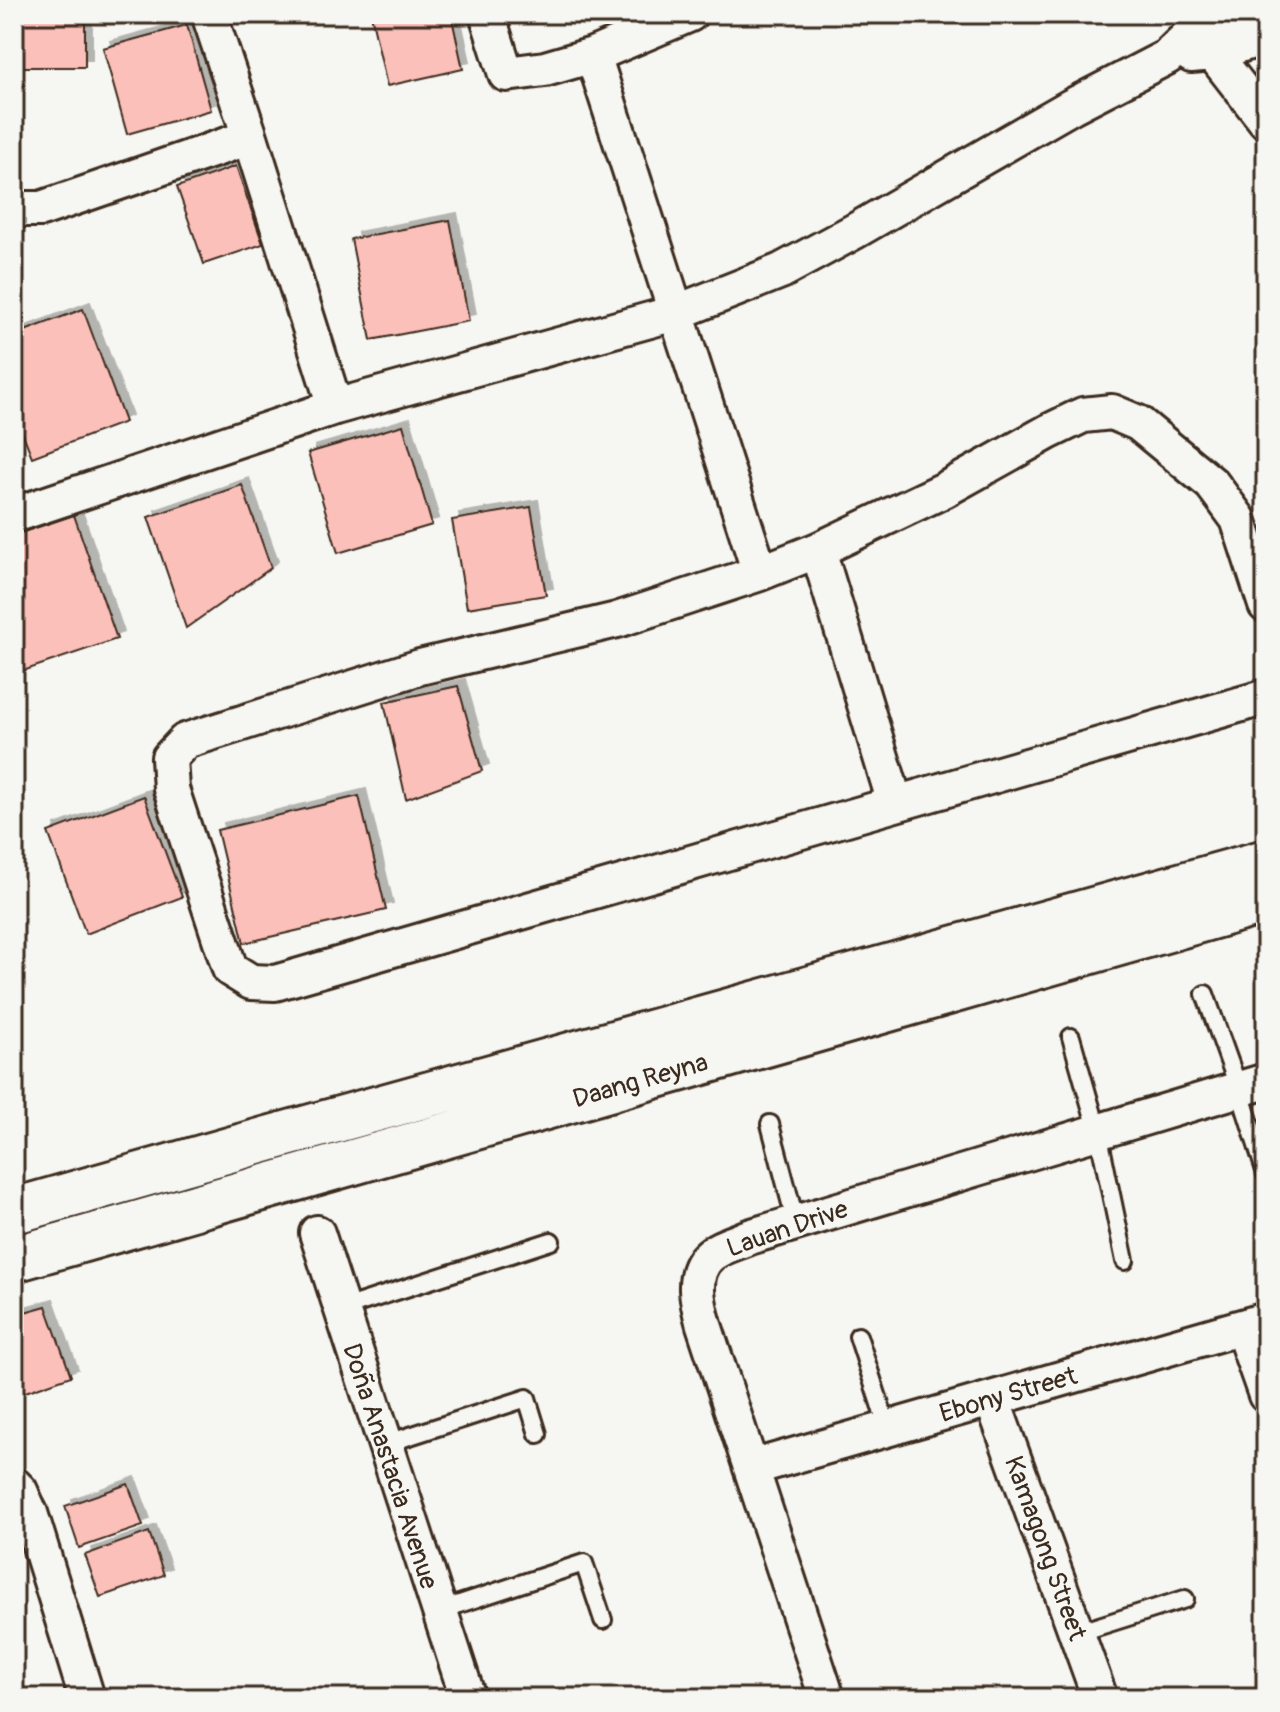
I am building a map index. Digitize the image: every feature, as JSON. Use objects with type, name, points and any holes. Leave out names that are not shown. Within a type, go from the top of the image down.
[{"type":"main road","name":"Daang Reyna","points":[[14,1211],[1266,862]]},
{"type":"main road","name":"Daang Reyna","points":[[14,1259],[1266,901]]},
{"type":"main road","points":[[268,1139],[281,1183]]},
{"type":"street","points":[[209,14],[335,407]]},
{"type":"street","points":[[487,14],[506,74],[545,69],[593,55],[690,14]]},
{"type":"street","points":[[14,515],[335,407],[675,313],[781,271],[1072,106],[1167,57],[1200,32],[1237,14]]},
{"type":"street","points":[[1200,32],[1266,37]]},
{"type":"street","points":[[1200,32],[1266,121]]},
{"type":"street","points":[[593,55],[760,573]]},
{"type":"street","points":[[14,209],[41,209],[250,137]]},
{"type":"street","points":[[1266,605],[1238,519],[1212,484],[1138,423],[1112,412],[1083,415],[944,490],[818,550],[760,573],[617,620],[420,667],[185,741],[169,758],[171,789],[230,969],[251,982],[275,983],[1266,697]]},
{"type":"street","points":[[818,550],[895,803]]},
{"type":"street","name":"Lauan Drive","points":[[827,1698],[698,1303],[697,1276],[708,1257],[749,1237],[1253,1085]]},
{"type":"street","name":"Doña Anastacia Avenue","points":[[317,1233],[468,1698]]},
{"type":"street","points":[[1254,1324],[1266,1395]]},
{"type":"street","name":"Ebony Street","points":[[751,1468],[1254,1324]]},
{"type":"street","name":"Kamagong Street","points":[[992,1399],[1100,1698]]},
{"type":"street","points":[[14,1485],[30,1513],[87,1698]]},
{"type":"lane","points":[[1205,994],[1253,1085],[1266,1174]]},
{"type":"lane","points":[[1071,1037],[1098,1132],[1125,1261]]},
{"type":"lane","points":[[770,1124],[796,1223]]},
{"type":"lane","points":[[341,1309],[551,1241]]},
{"type":"lane","points":[[858,1336],[888,1429]]},
{"type":"lane","points":[[385,1444],[527,1398],[538,1434]]},
{"type":"lane","points":[[438,1611],[584,1563],[603,1620]]},
{"type":"lane","points":[[1077,1633],[1185,1599]]},
{"type":"building","points":[[14,14],[85,14],[85,67],[14,67]]},
{"type":"building","points":[[451,14],[463,69],[387,86],[371,15]]},
{"type":"building","points":[[187,25],[211,110],[127,134],[103,48]]},
{"type":"building","points":[[236,166],[263,244],[204,264],[177,187]]},
{"type":"building","points":[[450,220],[469,321],[371,340],[351,239]]},
{"type":"building","points":[[83,309],[125,422],[32,457],[14,411],[14,335]]},
{"type":"building","points":[[403,425],[432,525],[338,553],[308,453]]},
{"type":"building","points":[[242,485],[271,568],[186,628],[148,517]]},
{"type":"building","points":[[531,507],[546,595],[467,608],[452,520]]},
{"type":"building","points":[[74,515],[117,639],[17,673],[14,665],[14,535]]},
{"type":"building","points":[[458,686],[482,771],[406,799],[384,702]]},
{"type":"building","points":[[144,796],[182,897],[86,934],[48,832]]},
{"type":"building","points":[[359,796],[386,910],[244,943],[217,830]]},
{"type":"building","points":[[46,1306],[71,1376],[14,1396],[14,1315]]},
{"type":"building","points":[[128,1484],[143,1526],[79,1548],[65,1506]]},
{"type":"building","points":[[149,1532],[164,1575],[100,1597],[85,1555]]}]
